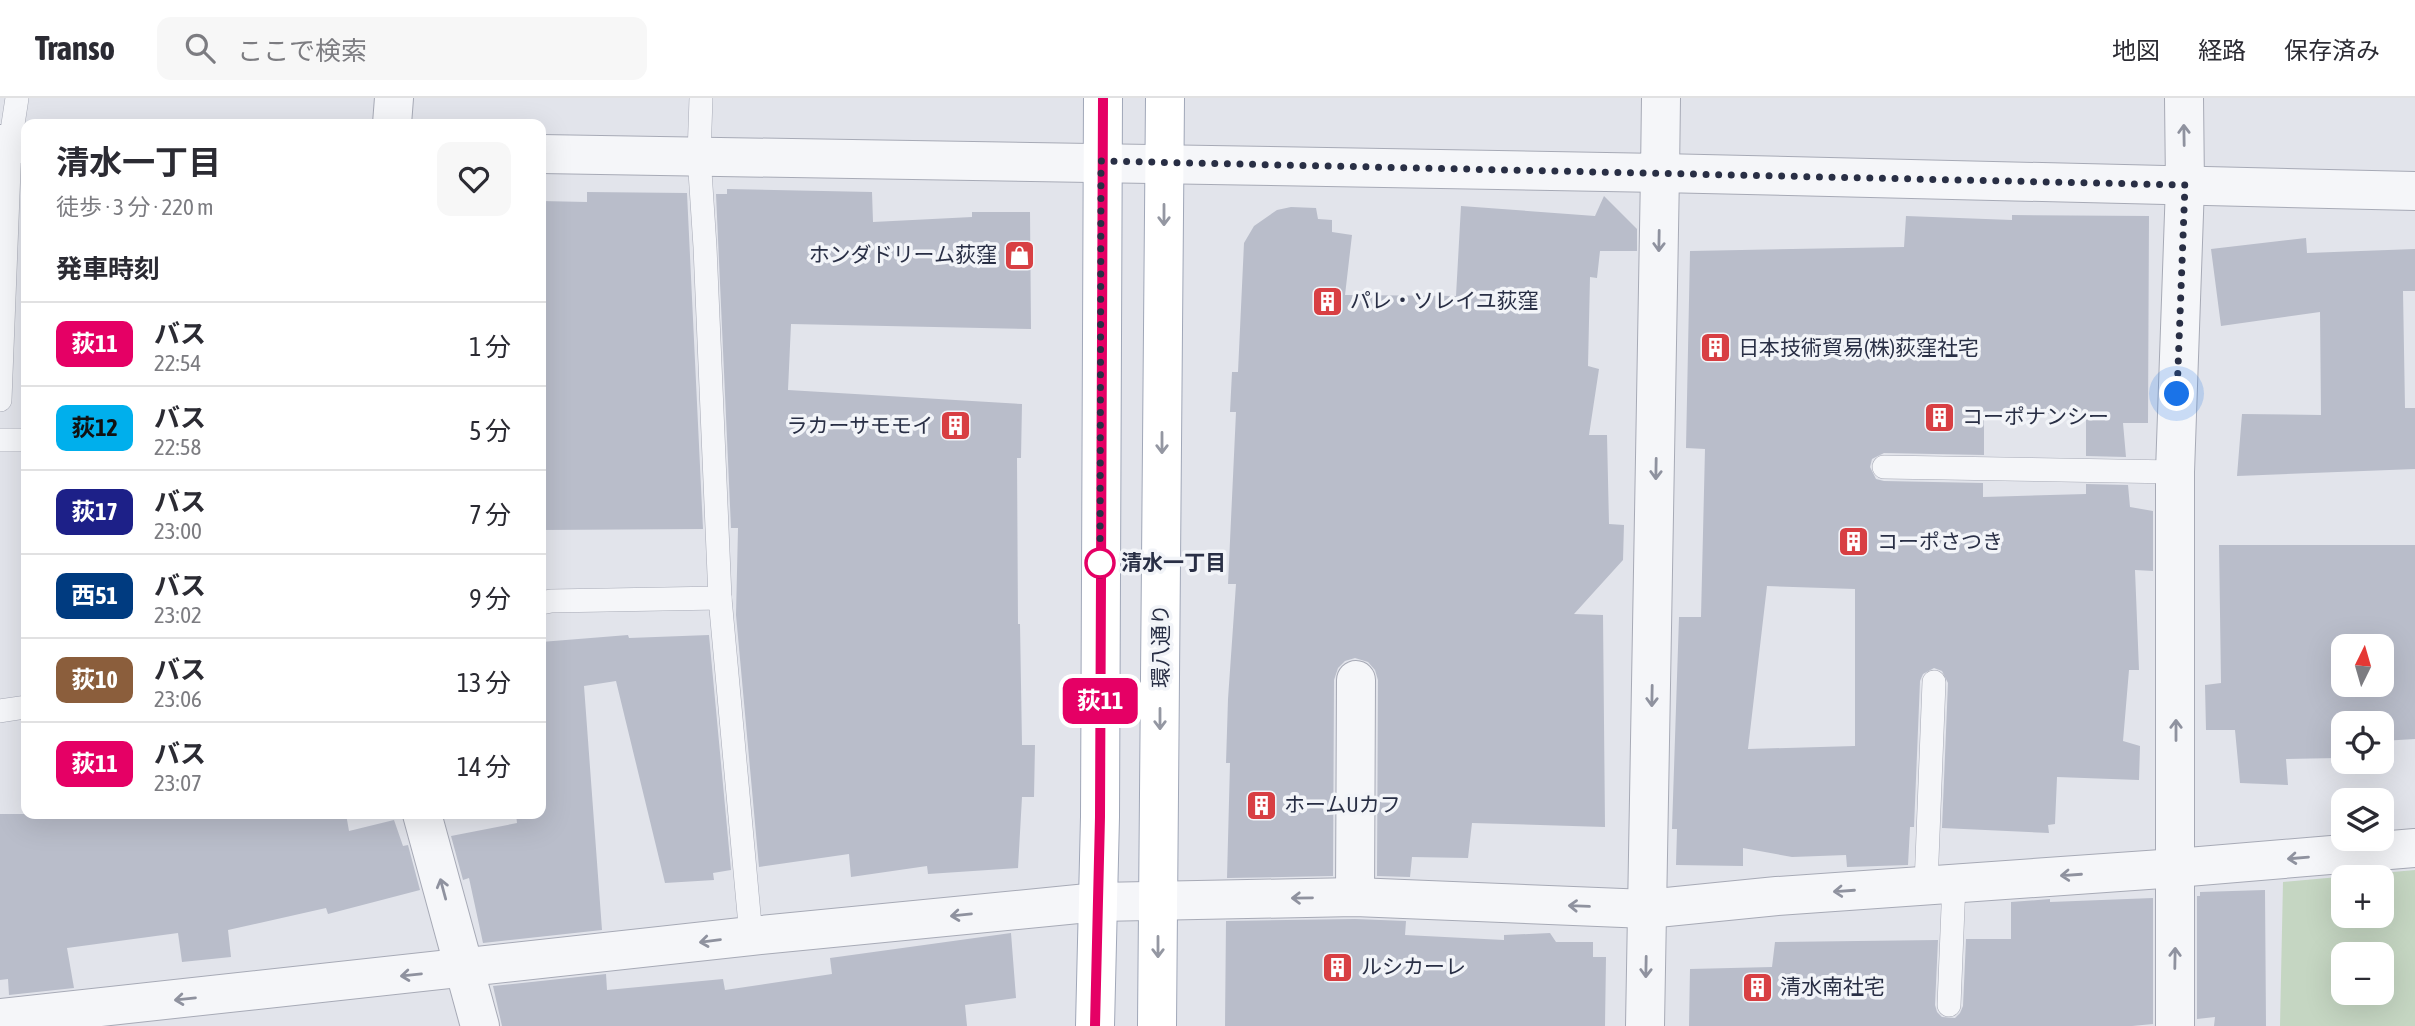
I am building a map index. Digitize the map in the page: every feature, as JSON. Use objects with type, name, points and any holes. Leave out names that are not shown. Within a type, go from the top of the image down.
[{"type":"main road","points":[[1095,1026],[1102,98]]},
{"type":"main road","name":"環八通り","points":[[1157,1026],[1165,98]]},
{"type":"street","points":[[392,119],[394,98]]},
{"type":"street","points":[[1645,1026],[1661,98]]},
{"type":"street","points":[[2175,1026],[2175,472],[2185,185],[2184,98]]},
{"type":"street","points":[[546,153],[1164,162],[2415,191]]},
{"type":"street","points":[[1355,897],[1356,680]]},
{"type":"street","points":[[423,819],[480,1026]]},
{"type":"street","points":[[0,1018],[751,936],[1098,902],[1355,897],[1647,909],[2415,848]]},
{"type":"lane","points":[[0,400],[12,144],[17,98]]},
{"type":"lane","points":[[701,98],[699,156],[720,598],[751,936]]},
{"type":"lane","points":[[0,440],[21,440]]},
{"type":"lane","points":[[1884,467],[2175,472]]},
{"type":"lane","points":[[546,602],[720,598]]},
{"type":"lane","points":[[1934,682],[1940,884],[1949,1005]]},
{"type":"lane","points":[[0,711],[21,708]]},
{"type":"green space","points":[[2415,870],[2415,1026],[2280,1026],[2283,882],[2331,878],[2331,928],[2394,928],[2394,872]]},
{"type":"building","points":[[727,189],[872,192],[873,222],[972,217],[972,212],[1030,212],[1031,329],[791,324],[788,390],[1022,404],[1021,458],[1017,458],[1022,745],[1035,745],[1034,797],[1022,797],[1018,868],[928,874],[927,866],[851,877],[849,854],[759,867],[736,615],[738,528],[731,528],[716,194],[727,194]]},
{"type":"building","points":[[587,192],[687,193],[703,529],[546,530],[546,201],[587,202]]},
{"type":"building","points":[[1604,196],[1637,229],[1637,251],[1600,251],[1597,278],[1590,277],[1588,366],[1599,369],[1589,435],[1607,435],[1609,524],[1624,525],[1623,560],[1574,614],[1603,615],[1605,827],[1472,823],[1468,858],[1412,857],[1410,877],[1377,876],[1378,680],[1375,670],[1368,662],[1355,658],[1345,661],[1338,668],[1334,680],[1333,876],[1227,878],[1230,763],[1226,763],[1236,584],[1228,584],[1236,412],[1230,412],[1232,372],[1238,372],[1244,243],[1254,226],[1277,210],[1291,207],[1316,208],[1318,219],[1332,220],[1332,232],[1352,235],[1345,295],[1456,296],[1461,206],[1595,216]]},
{"type":"building","points":[[2012,215],[2149,216],[2148,423],[2123,423],[2126,457],[2086,456],[2086,413],[1984,415],[1984,455],[1884,453],[1872,459],[1870,467],[1876,479],[1884,481],[1983,483],[1983,497],[2086,494],[2086,484],[2128,485],[2130,507],[2153,511],[2153,571],[2135,570],[2139,670],[2129,670],[2123,741],[2140,746],[2139,780],[2057,777],[2055,824],[2048,825],[2049,833],[1942,828],[1948,683],[1942,671],[1934,668],[1923,674],[1920,681],[1914,827],[1910,827],[1908,865],[1847,867],[1846,855],[1792,857],[1743,848],[1743,866],[1676,865],[1677,829],[1672,829],[1679,617],[1701,617],[1705,449],[1686,448],[1690,251],[1904,247],[1906,216],[2012,220]],"holes":[[[1767,586],[1855,589],[1855,746],[1748,749]]]},
{"type":"building","points":[[2306,238],[2307,253],[2415,249],[2415,291],[2403,291],[2405,408],[2415,408],[2415,469],[2237,476],[2242,414],[2321,415],[2320,312],[2221,326],[2211,249]]},
{"type":"building","points":[[2219,545],[2415,545],[2415,739],[2394,740],[2394,711],[2331,711],[2331,758],[2286,759],[2288,785],[2240,783],[2235,730],[2206,730],[2205,685],[2221,683]]},
{"type":"building","points":[[628,635],[629,638],[709,635],[731,870],[713,873],[714,880],[665,883],[616,681],[584,686],[602,930],[483,943],[469,878],[463,880],[451,836],[517,823],[517,819],[546,819],[546,642]]},
{"type":"building","points":[[0,814],[21,814],[21,819],[347,819],[349,831],[394,820],[403,846],[408,845],[420,890],[328,914],[326,908],[228,930],[231,957],[182,962],[178,933],[67,948],[74,988],[9,995],[8,979],[0,980]]},
{"type":"building","points":[[2265,890],[2266,1026],[2214,1026],[2215,1017],[2197,1019],[2197,896],[2200,896],[2200,892]]},
{"type":"building","points":[[2153,898],[2153,1024],[1689,1026],[1690,969],[1772,967],[1775,942],[1938,940],[1935,1005],[1942,1017],[1955,1018],[1963,1006],[1966,939],[2011,939],[2011,902]]},
{"type":"building","points":[[1226,921],[1406,921],[1405,935],[1504,940],[1504,935],[1550,933],[1556,942],[1593,942],[1593,957],[1606,957],[1605,1026],[1225,1026]]},
{"type":"building","points":[[1011,933],[1016,998],[965,1005],[967,1026],[502,1026],[493,986],[606,974],[607,990],[723,979],[725,990],[832,974],[830,958]]},
{"type":"bus line","name":"荻11","points":[[1095,1026],[1100,817],[1103,98]]},
{"type":"place","name":"ホンダドリーム荻窪","points":[[1020,255]]},
{"type":"place","name":"パレ・ソレイユ荻窪","points":[[1327,301]]},
{"type":"place","name":"日本技術貿易(株)荻窪社宅","points":[[1715,348]]},
{"type":"place","name":"コーポナンシー","points":[[1939,417]]},
{"type":"place","name":"ラカーサモモイ","points":[[956,426]]},
{"type":"place","name":"コーポさつき","points":[[1854,542]]},
{"type":"place","name":"清水一丁目","points":[[1100,563]]},
{"type":"place","name":"ホームUカフ","points":[[1261,805]]},
{"type":"place","name":"ルシカーレ","points":[[1338,967]]},
{"type":"place","name":"清水南社宅","points":[[1757,987]]},
{"type":"route","points":[[1100,563],[1100,576],[1101,161],[2185,185],[2177,394]]}]
